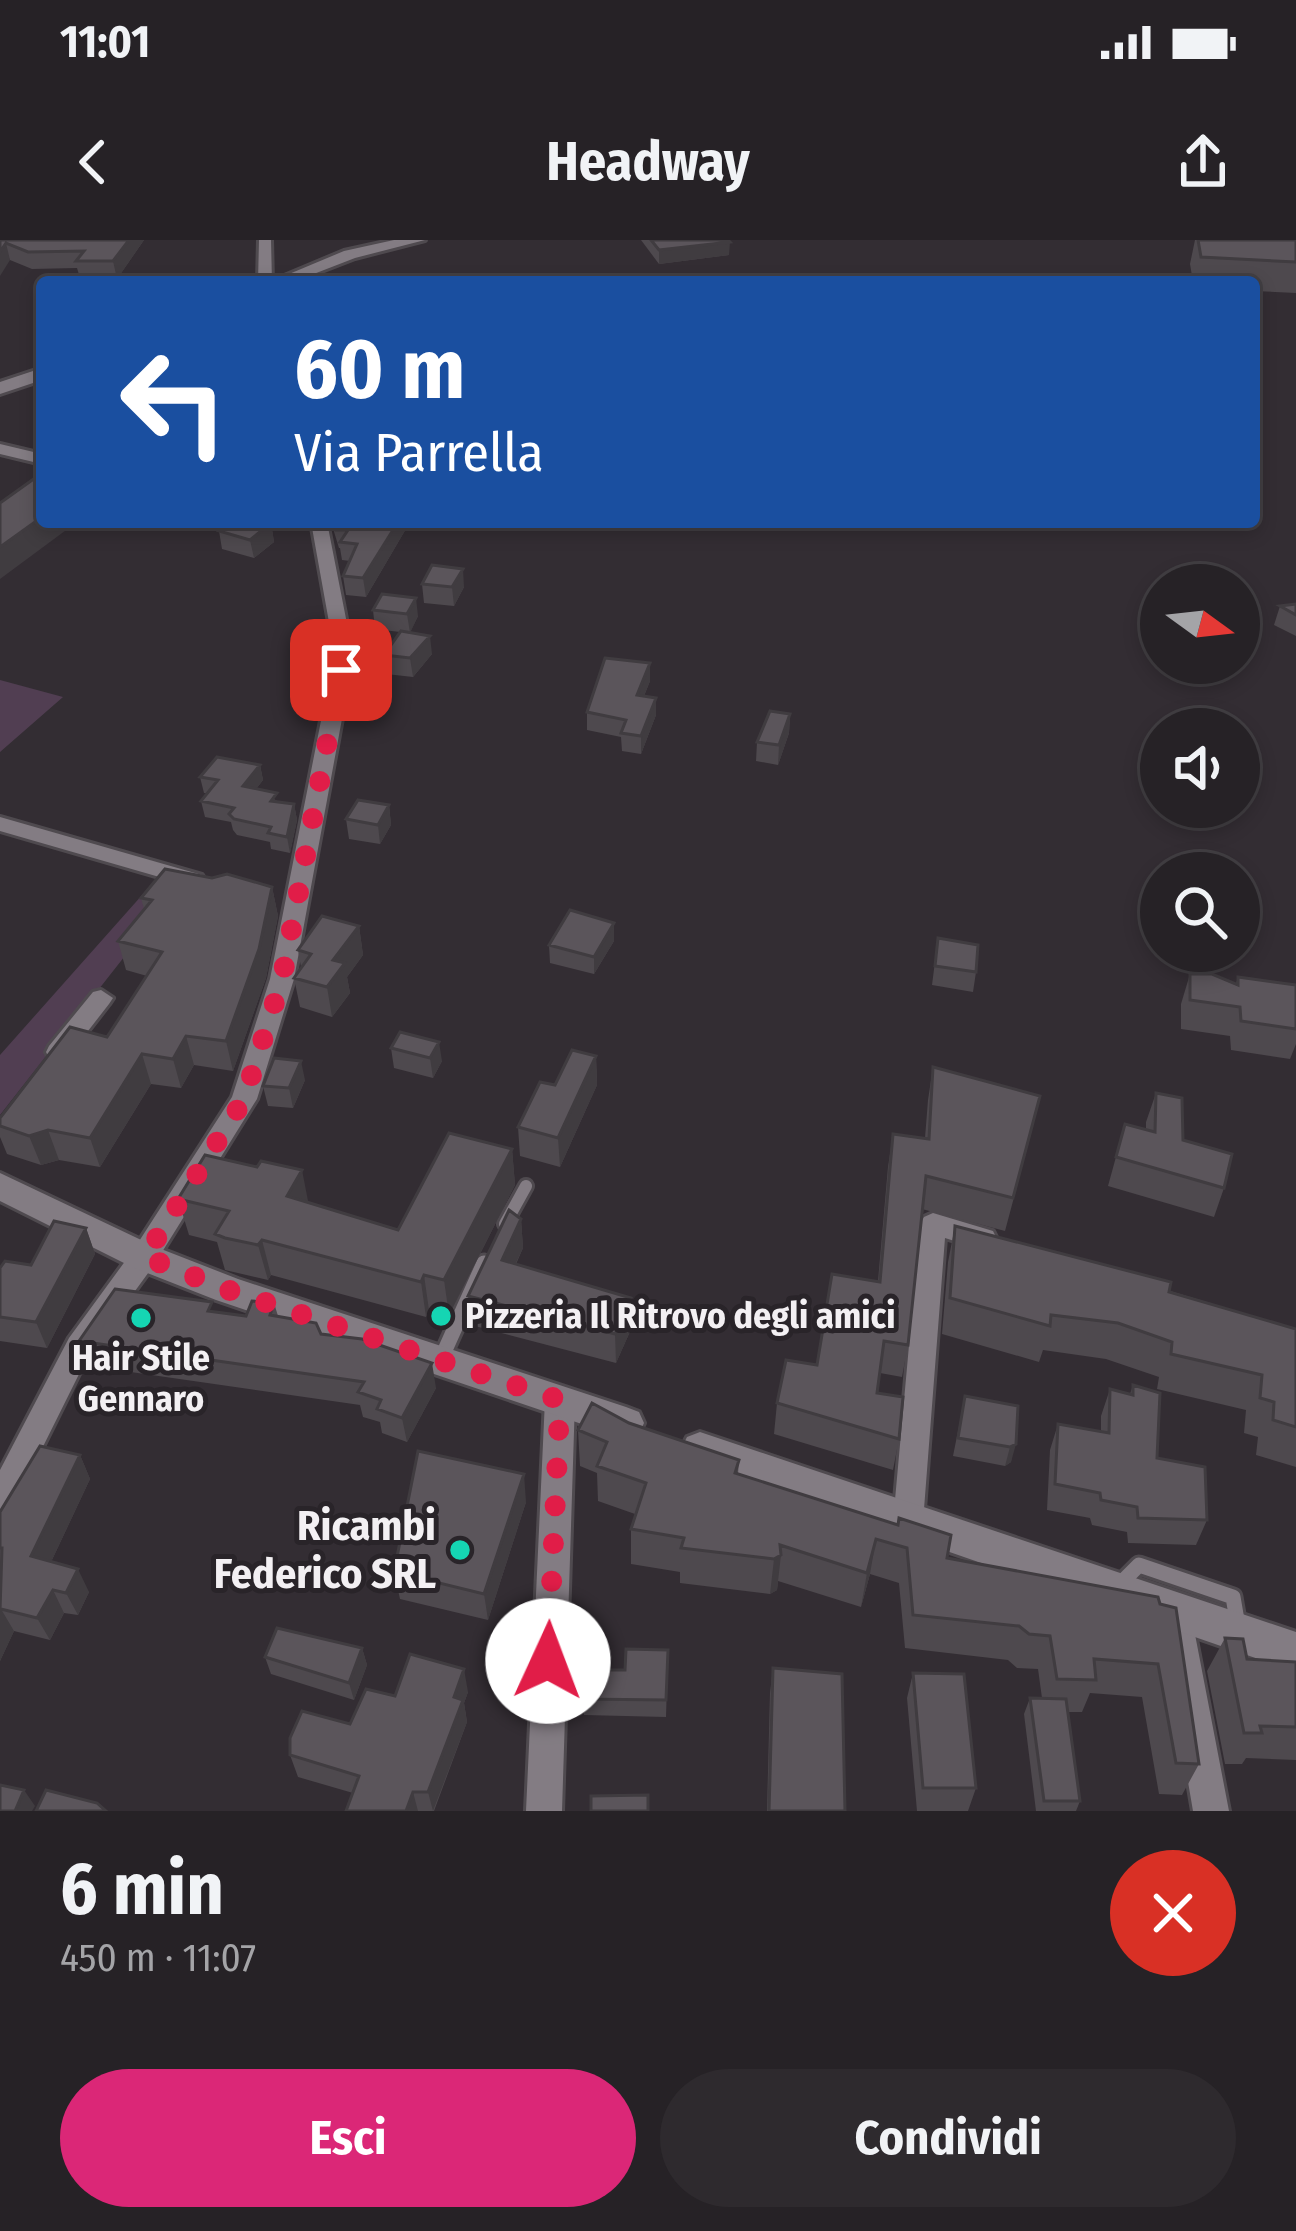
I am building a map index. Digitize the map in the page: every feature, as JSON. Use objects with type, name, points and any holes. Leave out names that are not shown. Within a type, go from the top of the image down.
[{"type":"street","points":[[265,240],[266,276]]},
{"type":"street","points":[[293,276],[350,254],[417,240]]},
{"type":"street","points":[[0,388],[36,376]]},
{"type":"street","points":[[0,449],[36,458]]},
{"type":"street","points":[[0,1501],[55,1387],[145,1257],[244,1099],[282,979],[285,906],[341,670],[341,639],[320,528]]},
{"type":"street","points":[[0,824],[228,889]]},
{"type":"street","points":[[43,1071],[101,998]]},
{"type":"street","points":[[0,1186],[145,1257],[1296,1652]]},
{"type":"street","points":[[908,1522],[933,1224],[1001,1245]]},
{"type":"street","points":[[544,1811],[560,1400]]},
{"type":"street","points":[[1175,1610],[1211,1811]]},
{"type":"lane","points":[[440,1360],[526,1186]]},
{"type":"lane","points":[[1114,1589],[1139,1565],[1233,1597],[1240,1633]]},
{"type":"shaded area","points":[[0,680],[63,697],[0,752]]},
{"type":"shaded area","points":[[159,876],[183,882],[0,1115],[0,1055]]},
{"type":"building","points":[[0,240],[129,240],[113,261],[76,261],[84,251],[28,252],[6,243],[0,252]]},
{"type":"building","points":[[651,240],[728,240],[730,242],[659,250]]},
{"type":"building","points":[[1198,240],[1296,240],[1296,262],[1201,257]]},
{"type":"building","points":[[36,477],[36,521],[0,547],[0,503]]},
{"type":"building","points":[[223,528],[265,528],[250,540],[219,531]]},
{"type":"building","points":[[394,528],[363,578],[343,576],[357,544],[340,542],[348,530],[336,530]]},
{"type":"building","points":[[432,565],[463,569],[452,587],[422,584]]},
{"type":"building","points":[[382,594],[416,598],[407,614],[373,610]]},
{"type":"building","points":[[401,631],[430,636],[410,658],[384,655]]},
{"type":"building","points":[[605,658],[650,663],[637,695],[656,698],[641,736],[621,733],[626,720],[587,712]]},
{"type":"building","points":[[770,711],[790,714],[779,745],[757,742]]},
{"type":"building","points":[[217,757],[260,765],[243,786],[277,793],[271,801],[294,804],[287,837],[268,833],[271,827],[234,819],[229,814],[234,808],[201,801],[218,780],[200,777]]},
{"type":"building","points":[[358,800],[389,805],[378,825],[346,819]]},
{"type":"building","points":[[165,869],[212,878],[227,874],[272,887],[259,949],[226,1041],[186,1036],[173,1059],[142,1054],[90,1138],[48,1130],[29,1136],[0,1126],[0,1118],[70,1027],[107,1037],[162,952],[118,941],[152,900],[141,898]]},
{"type":"building","points":[[570,910],[614,923],[594,957],[549,945]]},
{"type":"building","points":[[322,916],[359,926],[333,960],[345,963],[327,987],[294,978],[311,954],[298,950]]},
{"type":"building","points":[[938,938],[978,945],[976,972],[935,966]]},
{"type":"building","points":[[1190,974],[1212,974],[1238,985],[1238,977],[1296,985],[1296,1029],[1241,1021],[1240,1007],[1190,1000]]},
{"type":"building","points":[[400,1032],[439,1042],[430,1058],[391,1048]]},
{"type":"building","points":[[572,1050],[596,1056],[558,1138],[518,1127],[540,1082],[555,1085]]},
{"type":"building","points":[[274,1058],[301,1061],[289,1088],[263,1086]]},
{"type":"building","points":[[933,1067],[1040,1096],[1013,1198],[926,1176],[908,1345],[884,1341],[877,1393],[903,1397],[899,1439],[777,1403],[786,1360],[817,1365],[832,1274],[880,1282],[893,1134],[929,1139]]},
{"type":"building","points":[[1156,1093],[1182,1098],[1183,1140],[1232,1154],[1224,1188],[1116,1157],[1125,1124],[1155,1132]]},
{"type":"building","points":[[449,1133],[512,1149],[444,1280],[424,1275],[421,1282],[262,1240],[258,1245],[225,1238],[215,1234],[229,1211],[178,1199],[205,1155],[257,1167],[261,1161],[302,1170],[287,1196],[398,1230]]},
{"type":"building","points":[[509,1210],[521,1219],[502,1260],[631,1298],[615,1334],[468,1296]]},
{"type":"building","points":[[54,1221],[86,1228],[36,1322],[0,1317],[0,1268],[5,1261],[31,1265]]},
{"type":"building","points":[[955,1226],[1171,1282],[1169,1292],[1296,1329],[1296,1427],[1273,1420],[1274,1402],[1260,1398],[1262,1375],[1171,1354],[1172,1342],[1118,1323],[1051,1315],[1050,1326],[950,1298]]},
{"type":"building","points":[[115,1289],[212,1302],[208,1311],[246,1316],[252,1301],[274,1303],[270,1315],[316,1323],[321,1334],[362,1339],[432,1363],[402,1418],[377,1409],[381,1400],[358,1392],[364,1382],[79,1341]]},
{"type":"building","points":[[1133,1385],[1160,1393],[1157,1458],[1205,1467],[1207,1520],[1138,1518],[1137,1507],[1055,1484],[1058,1424],[1109,1433],[1110,1389],[1133,1395]]},
{"type":"building","points":[[965,1396],[1018,1406],[1016,1444],[1010,1447],[958,1438]]},
{"type":"building","points":[[592,1403],[629,1423],[739,1460],[735,1473],[898,1525],[899,1518],[951,1535],[947,1558],[1158,1597],[1160,1604],[1176,1608],[1199,1764],[1176,1763],[1158,1664],[1094,1659],[1096,1680],[1057,1679],[1050,1636],[1029,1634],[1019,1626],[913,1615],[907,1548],[876,1539],[867,1573],[780,1545],[781,1555],[774,1559],[681,1548],[684,1538],[631,1529],[646,1483],[597,1466],[607,1442],[578,1430]]},
{"type":"building","points":[[40,1446],[80,1455],[31,1556],[78,1569],[66,1593],[53,1590],[37,1618],[0,1611],[0,1512]]},
{"type":"building","name":"Ricambi Federico SRL","points":[[418,1451],[524,1474],[484,1594],[394,1572]]},
{"type":"building","points":[[277,1628],[362,1648],[349,1683],[265,1657]]},
{"type":"building","points":[[1225,1638],[1243,1639],[1247,1659],[1296,1662],[1296,1727],[1260,1726],[1262,1733],[1244,1733]]},
{"type":"building","points":[[626,1649],[668,1650],[666,1700],[582,1699],[583,1670],[625,1670]]},
{"type":"building","points":[[410,1654],[464,1669],[454,1697],[463,1700],[428,1792],[413,1792],[406,1811],[346,1811],[359,1776],[290,1755],[290,1738],[302,1711],[350,1724],[366,1689],[395,1696]]},
{"type":"building","points":[[773,1668],[842,1674],[845,1811],[769,1811]]},
{"type":"building","points":[[913,1673],[964,1674],[976,1788],[923,1788]]},
{"type":"building","points":[[1030,1698],[1066,1699],[1080,1801],[1044,1801]]},
{"type":"building","points":[[0,1785],[24,1790],[15,1811],[0,1811]]},
{"type":"building","points":[[46,1790],[97,1803],[106,1811],[36,1811]]},
{"type":"building","points":[[648,1795],[648,1811],[591,1811],[591,1796]]},
{"type":"place","name":"Pizzeria Il Ritrovo degli amici","points":[[441,1316]]},
{"type":"place","name":"Hair Stile Gennaro","points":[[141,1318]]},
{"type":"place","name":"Ricambi Federico SRL","points":[[460,1550]]},
{"type":"route","points":[[341,670],[282,979],[244,1099],[145,1257],[228,1290],[560,1400],[548,1661]]}]
